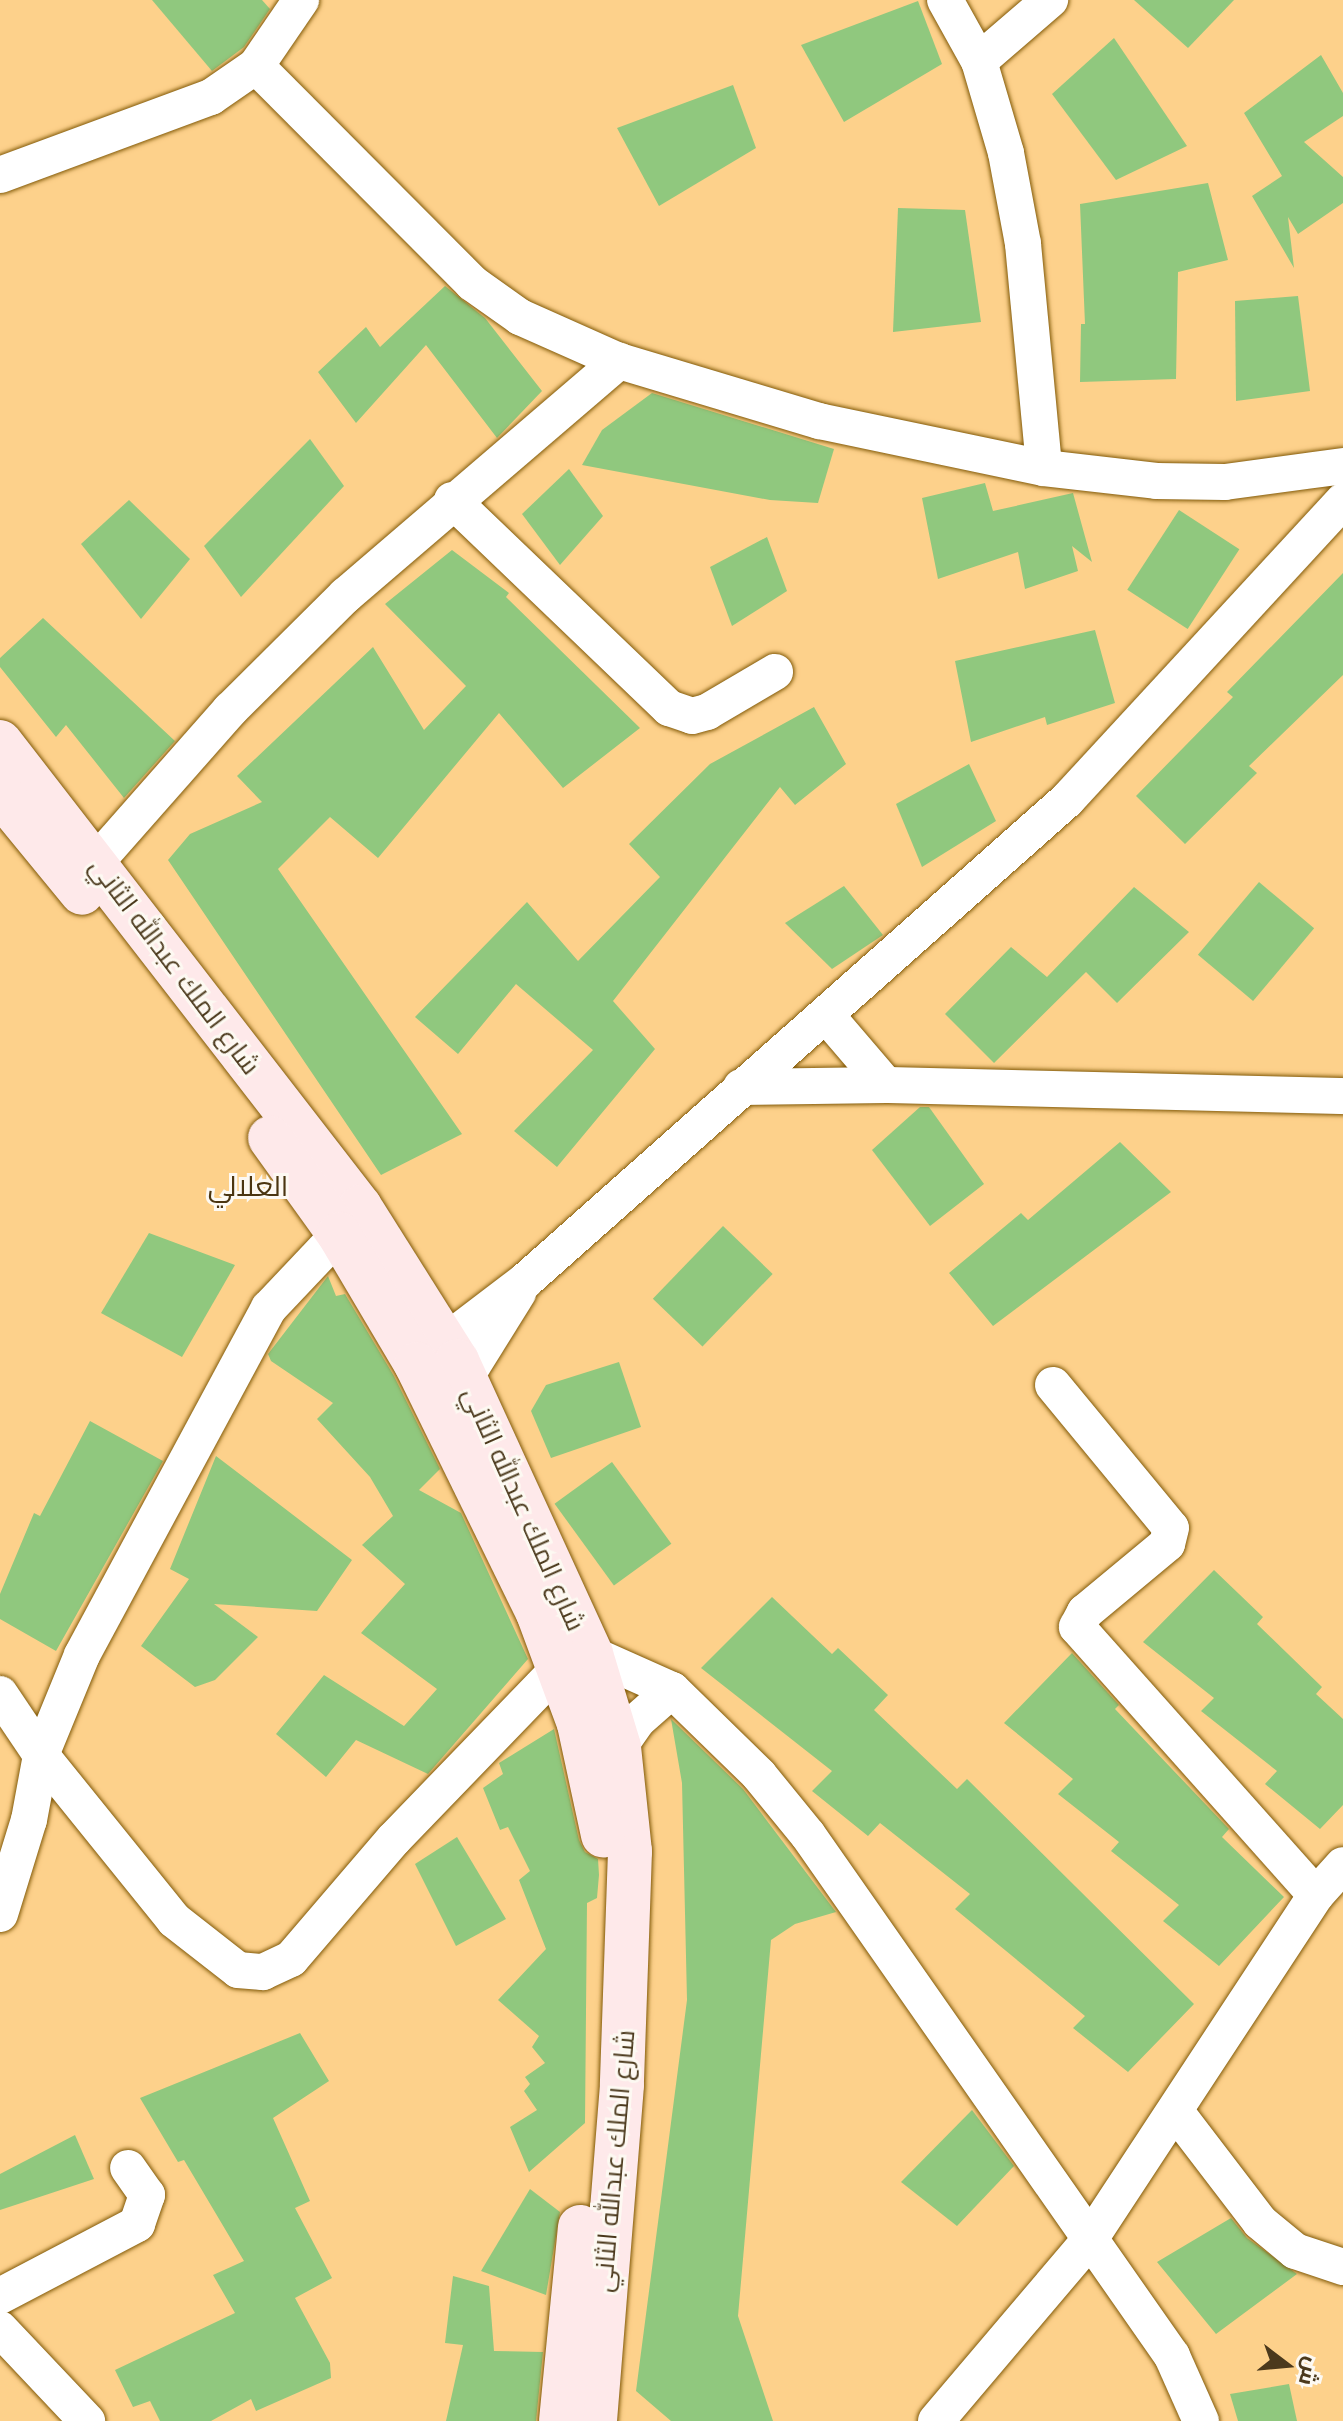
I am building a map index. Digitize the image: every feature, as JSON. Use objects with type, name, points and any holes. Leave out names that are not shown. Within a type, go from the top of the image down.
[{"type":"main road","name":"شارع الملك عبدالله الثاني","points":[[0,742],[96,862],[360,1207],[454,1397],[575,1661],[619,1747],[629,1826],[629,1953],[595,2421]]},
{"type":"main road","name":"شارع الملك عبدالله الثاني","points":[[0,793],[244,1101],[339,1234],[431,1352]]},
{"type":"main road","name":"شارع الملك عبدالله الثاني","points":[[561,2421],[595,2065],[605,1892],[601,1808],[575,1661]]},
{"type":"street","points":[[0,175],[196,104],[256,66],[301,0]]},
{"type":"street","points":[[945,0],[979,61],[1006,153],[1023,244],[1044,468]]},
{"type":"street","points":[[979,61],[1050,0]]},
{"type":"street","points":[[256,66],[472,283],[520,317],[619,361],[819,421],[1044,468],[1156,481],[1225,482],[1343,466]]},
{"type":"street","points":[[96,862],[230,710],[346,595],[452,500],[619,361]]},
{"type":"street","points":[[452,500],[669,708],[692,716],[707,712],[775,672]]},
{"type":"street","points":[[431,1352],[525,1281],[1067,800],[1343,501]]},
{"type":"street","points":[[826,1015],[886,1085]]},
{"type":"street","points":[[741,1087],[886,1085],[1343,1096]]},
{"type":"street","points":[[0,1914],[29,1820],[41,1755],[82,1655],[255,1333],[290,1281],[339,1234]]},
{"type":"street","points":[[454,1397],[525,1281]]},
{"type":"street","points":[[1053,1385],[1171,1528],[1167,1544],[1085,1612],[1077,1627],[1316,1895]]},
{"type":"street","points":[[0,1694],[41,1755],[174,1920],[238,1970],[263,1972],[291,1959],[394,1839],[575,1661],[672,1690],[759,1775],[808,1835],[986,2084],[1088,2242],[1172,2356],[1201,2421]]},
{"type":"street","points":[[619,1747],[672,1690]]},
{"type":"street","points":[[936,2421],[1088,2242],[1316,1895],[1343,1865]]},
{"type":"street","points":[[1176,2112],[1260,2222],[1295,2251],[1343,2267]]},
{"type":"street","points":[[0,2296],[137,2224],[147,2195],[128,2168]]},
{"type":"street","points":[[0,2329],[87,2421]]},
{"type":"building","points":[[152,0],[262,0],[270,9],[244,47],[212,71]]},
{"type":"building","points":[[1134,0],[1234,0],[1188,48]]},
{"type":"building","points":[[918,1],[942,64],[844,122],[801,45]]},
{"type":"building","points":[[1114,38],[1187,146],[1116,180],[1052,94]]},
{"type":"building","points":[[1321,55],[1343,93],[1343,116],[1304,142],[1343,177],[1343,203],[1298,234],[1288,217],[1294,268],[1252,196],[1282,176],[1244,113]]},
{"type":"building","points":[[733,85],[756,148],[659,206],[617,128]]},
{"type":"building","points":[[1208,183],[1228,260],[1178,272],[1176,379],[1080,382],[1081,324],[1085,324],[1080,204]]},
{"type":"building","points":[[898,208],[965,210],[981,322],[893,332]]},
{"type":"building","points":[[445,286],[485,318],[542,391],[497,438],[426,345],[356,423],[318,372],[366,327],[380,347]]},
{"type":"building","points":[[1298,296],[1310,391],[1236,401],[1235,301]]},
{"type":"building","points":[[652,393],[834,449],[818,503],[770,500],[582,465],[602,430]]},
{"type":"building","points":[[310,439],[344,486],[241,597],[204,546]]},
{"type":"building","points":[[569,469],[603,516],[560,565],[522,514]]},
{"type":"building","points":[[985,483],[993,511],[1073,493],[1092,562],[1072,546],[1078,571],[1025,589],[1018,552],[938,579],[922,498]]},
{"type":"building","points":[[129,500],[190,559],[141,619],[81,544]]},
{"type":"building","points":[[1179,510],[1239,549],[1188,629],[1127,590]]},
{"type":"building","points":[[767,537],[787,591],[732,626],[710,567]]},
{"type":"building","points":[[452,550],[509,593],[506,597],[640,728],[563,788],[499,713],[378,858],[330,817],[278,869],[462,1134],[381,1175],[168,860],[190,834],[262,802],[237,776],[373,647],[424,730],[466,686],[385,604]]},
{"type":"building","points":[[1343,573],[1343,675],[1249,766],[1257,773],[1185,844],[1136,796],[1233,697],[1227,692]]},
{"type":"building","points":[[43,618],[175,741],[124,798],[66,725],[56,737],[0,667],[0,658]]},
{"type":"building","points":[[1095,630],[1115,703],[1047,725],[1045,717],[971,742],[955,661]]},
{"type":"building","points":[[814,707],[846,764],[795,805],[780,787],[613,1001],[655,1049],[557,1167],[514,1131],[593,1050],[516,984],[458,1054],[415,1017],[527,902],[578,961],[660,877],[629,844],[710,764]]},
{"type":"building","points":[[969,764],[996,821],[922,867],[896,804]]},
{"type":"building","points":[[1259,882],[1314,928],[1253,1001],[1198,955]]},
{"type":"building","points":[[844,886],[883,935],[832,969],[785,923]]},
{"type":"building","points":[[1134,887],[1189,932],[1117,1003],[1086,972],[994,1063],[945,1014],[1011,947],[1047,977]]},
{"type":"building","points":[[920,1107],[929,1107],[984,1184],[930,1226],[872,1150]]},
{"type":"building","points":[[1120,1142],[1171,1192],[993,1326],[949,1273],[1021,1213],[1028,1220]]},
{"type":"building","points":[[723,1226],[773,1274],[702,1347],[653,1299]]},
{"type":"building","points":[[149,1233],[235,1265],[182,1357],[101,1313]]},
{"type":"building","points":[[328,1276],[336,1296],[345,1294],[394,1376],[440,1469],[419,1490],[461,1513],[528,1659],[428,1774],[356,1740],[326,1777],[276,1734],[324,1675],[404,1726],[437,1689],[361,1633],[405,1584],[362,1545],[393,1516],[370,1477],[317,1419],[333,1403],[271,1361],[268,1354]]},
{"type":"building","points":[[619,1362],[641,1427],[551,1458],[531,1411],[546,1385]]},
{"type":"building","points":[[90,1421],[163,1461],[56,1651],[0,1619],[0,1594],[34,1513],[40,1516]]},
{"type":"building","points":[[216,1456],[352,1560],[317,1611],[214,1604],[258,1637],[215,1680],[195,1687],[141,1646],[189,1579],[170,1569]]},
{"type":"building","points":[[612,1462],[671,1544],[614,1585],[555,1504]]},
{"type":"building","points":[[1214,1570],[1263,1617],[1257,1624],[1322,1687],[1316,1694],[1343,1719],[1343,1805],[1320,1829],[1265,1784],[1277,1771],[1201,1711],[1214,1698],[1143,1642]]},
{"type":"building","points":[[772,1597],[832,1654],[838,1648],[888,1695],[874,1710],[957,1789],[967,1779],[1194,2004],[1128,2072],[1073,2028],[1085,2016],[955,1909],[970,1894],[880,1823],[868,1836],[812,1791],[832,1771],[701,1668]]},
{"type":"building","points":[[1072,1653],[1119,1705],[1115,1709],[1229,1829],[1222,1837],[1284,1897],[1219,1966],[1163,1921],[1179,1905],[1111,1851],[1119,1842],[1058,1794],[1073,1779],[1004,1723]]},
{"type":"building","points":[[671,1719],[743,1789],[836,1912],[795,1924],[771,1940],[738,2316],[773,2421],[671,2421],[636,2391],[687,2000],[682,1783]]},
{"type":"building","points":[[554,1729],[579,1840],[585,1852],[598,1859],[599,1875],[597,1898],[587,1903],[585,2123],[529,2172],[510,2127],[537,2110],[524,2091],[530,2084],[525,2077],[545,2063],[532,2047],[539,2036],[498,2000],[546,1949],[519,1880],[530,1871],[508,1827],[500,1830],[483,1788],[503,1774],[499,1763]]},
{"type":"building","points":[[457,1837],[506,1919],[456,1946],[415,1864]]},
{"type":"building","points":[[300,2033],[329,2081],[273,2118],[310,2201],[295,2208],[332,2278],[295,2298],[330,2363],[331,2378],[256,2411],[251,2399],[211,2421],[160,2421],[150,2401],[133,2407],[115,2370],[235,2313],[213,2275],[244,2261],[184,2160],[178,2162],[140,2098]]},
{"type":"building","points":[[972,2110],[1014,2166],[957,2226],[901,2182]]},
{"type":"building","points":[[75,2135],[94,2179],[0,2210],[0,2174]]},
{"type":"building","points":[[530,2189],[560,2212],[546,2295],[481,2271]]},
{"type":"building","points":[[1231,2218],[1247,2238],[1297,2274],[1216,2334],[1157,2262]]},
{"type":"building","points":[[453,2276],[489,2286],[494,2351],[543,2352],[536,2421],[446,2421],[463,2345],[445,2343]]},
{"type":"building","points":[[1289,2384],[1297,2421],[1238,2421],[1230,2394]]},
{"type":"district","name":"العلالي","points":[[248,1186]]}]
